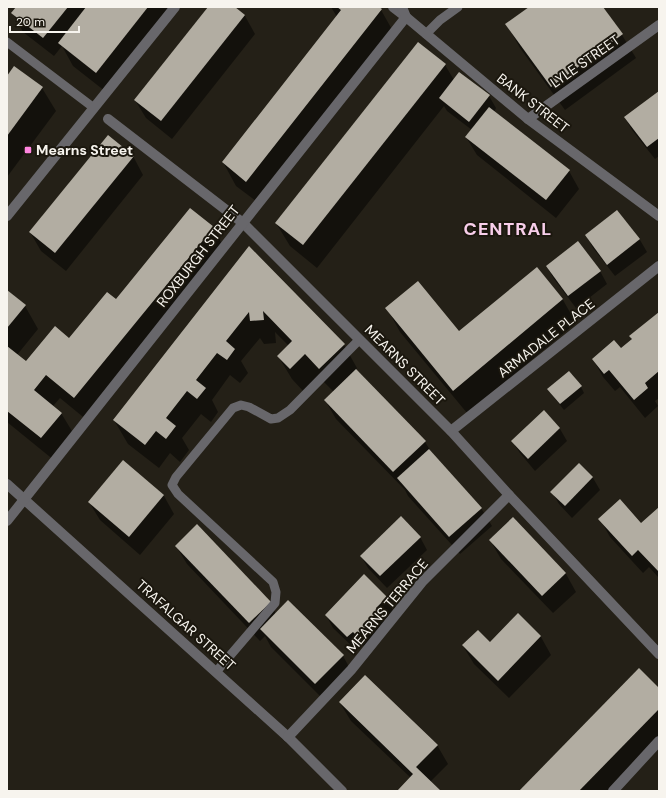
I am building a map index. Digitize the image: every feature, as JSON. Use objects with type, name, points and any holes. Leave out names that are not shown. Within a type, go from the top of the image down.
[{"type":"street","points":[[7,216],[175,7]]},
{"type":"street","name":"BANK STREET","points":[[393,7],[404,12],[426,34],[528,119],[659,216]]},
{"type":"street","name":"ROXBURGH STREET","points":[[7,521],[242,223],[404,12]]},
{"type":"street","name":"LYLE STREET","points":[[528,119],[659,25]]},
{"type":"street","name":"MEARNS STREET","points":[[108,119],[242,223],[451,431],[509,495],[659,654]]},
{"type":"street","name":"ARMADALE PLACE","points":[[451,431],[659,266]]},
{"type":"street","name":"TRAFALGAR STREET","points":[[7,484],[288,737],[342,791]]},
{"type":"street","name":"MEARNS TERRACE","points":[[288,737],[351,670],[422,582],[509,495]]},
{"type":"street","points":[[612,791],[659,741]]},
{"type":"lane","points":[[426,34],[440,20],[458,7]]},
{"type":"lane","points":[[7,42],[94,108]]},
{"type":"lane","points":[[216,672],[275,603],[276,592],[273,582],[178,494],[172,485],[176,477],[233,408],[241,405],[249,407],[271,419],[278,418],[290,410],[359,340]]},
{"type":"building","points":[[16,7],[68,7],[43,38],[11,13]]},
{"type":"building","points":[[86,7],[148,7],[96,73],[58,43]]},
{"type":"building","points":[[208,7],[235,7],[245,15],[161,121],[134,100]]},
{"type":"building","points":[[337,7],[379,7],[382,9],[246,182],[222,162],[341,10]]},
{"type":"building","points":[[529,7],[603,7],[623,34],[551,87],[505,24]]},
{"type":"building","points":[[418,42],[446,64],[303,245],[275,223]]},
{"type":"building","points":[[14,66],[43,87],[7,136],[7,76]]},
{"type":"building","points":[[459,72],[490,95],[469,122],[439,98]]},
{"type":"building","points":[[659,91],[659,138],[647,147],[624,117]]},
{"type":"building","points":[[489,107],[570,170],[546,200],[465,137]]},
{"type":"building","points":[[108,135],[134,156],[55,253],[29,232]]},
{"type":"building","points":[[190,208],[214,227],[74,398],[46,375],[34,390],[62,413],[41,438],[7,411],[7,346],[26,361],[55,326],[69,338],[107,292],[116,299]]},
{"type":"building","points":[[617,210],[640,239],[607,265],[585,235]]},
{"type":"building","points":[[578,241],[601,271],[568,296],[546,266]]},
{"type":"building","points":[[249,246],[345,344],[319,369],[305,354],[290,369],[277,356],[292,341],[263,311],[264,320],[250,321],[249,312],[226,341],[235,349],[227,360],[217,353],[196,380],[206,388],[197,399],[187,391],[166,418],[176,426],[166,439],[156,431],[145,445],[113,420]]},
{"type":"building","points":[[537,267],[563,299],[453,391],[385,308],[418,281],[459,331]]},
{"type":"building","points":[[7,290],[26,305],[7,328]]},
{"type":"building","points":[[659,312],[659,371],[645,383],[648,388],[634,400],[609,370],[604,374],[592,359],[614,340],[621,348],[632,339],[629,336]]},
{"type":"building","points":[[356,369],[426,441],[393,472],[324,400]]},
{"type":"building","points":[[569,371],[582,386],[560,404],[547,389]]},
{"type":"building","points":[[544,410],[560,428],[528,459],[511,441]]},
{"type":"building","points":[[429,449],[482,508],[449,537],[397,478]]},
{"type":"building","points":[[123,460],[164,495],[129,537],[88,502]]},
{"type":"building","points":[[579,463],[593,477],[565,506],[550,492]]},
{"type":"building","points":[[620,499],[641,523],[659,507],[659,572],[638,550],[632,556],[598,519]]},
{"type":"building","points":[[401,516],[421,537],[380,576],[360,556]]},
{"type":"building","points":[[513,517],[566,573],[542,596],[489,540]]},
{"type":"building","points":[[197,524],[271,602],[249,623],[175,546]]},
{"type":"building","points":[[364,574],[387,597],[376,608],[380,612],[357,636],[353,632],[347,637],[325,615]]},
{"type":"building","points":[[288,600],[344,655],[315,684],[260,629]]},
{"type":"building","points":[[518,613],[541,636],[498,681],[462,645],[478,630],[490,642]]},
{"type":"building","points":[[639,668],[659,688],[659,709],[579,791],[519,791]]},
{"type":"building","points":[[365,675],[438,745],[416,767],[441,791],[397,791],[413,774],[339,702]]},
{"type":"place","name":"Mearns Street","points":[[28,150]]},
{"type":"district","name":"CENTRAL","points":[[508,229]]}]
